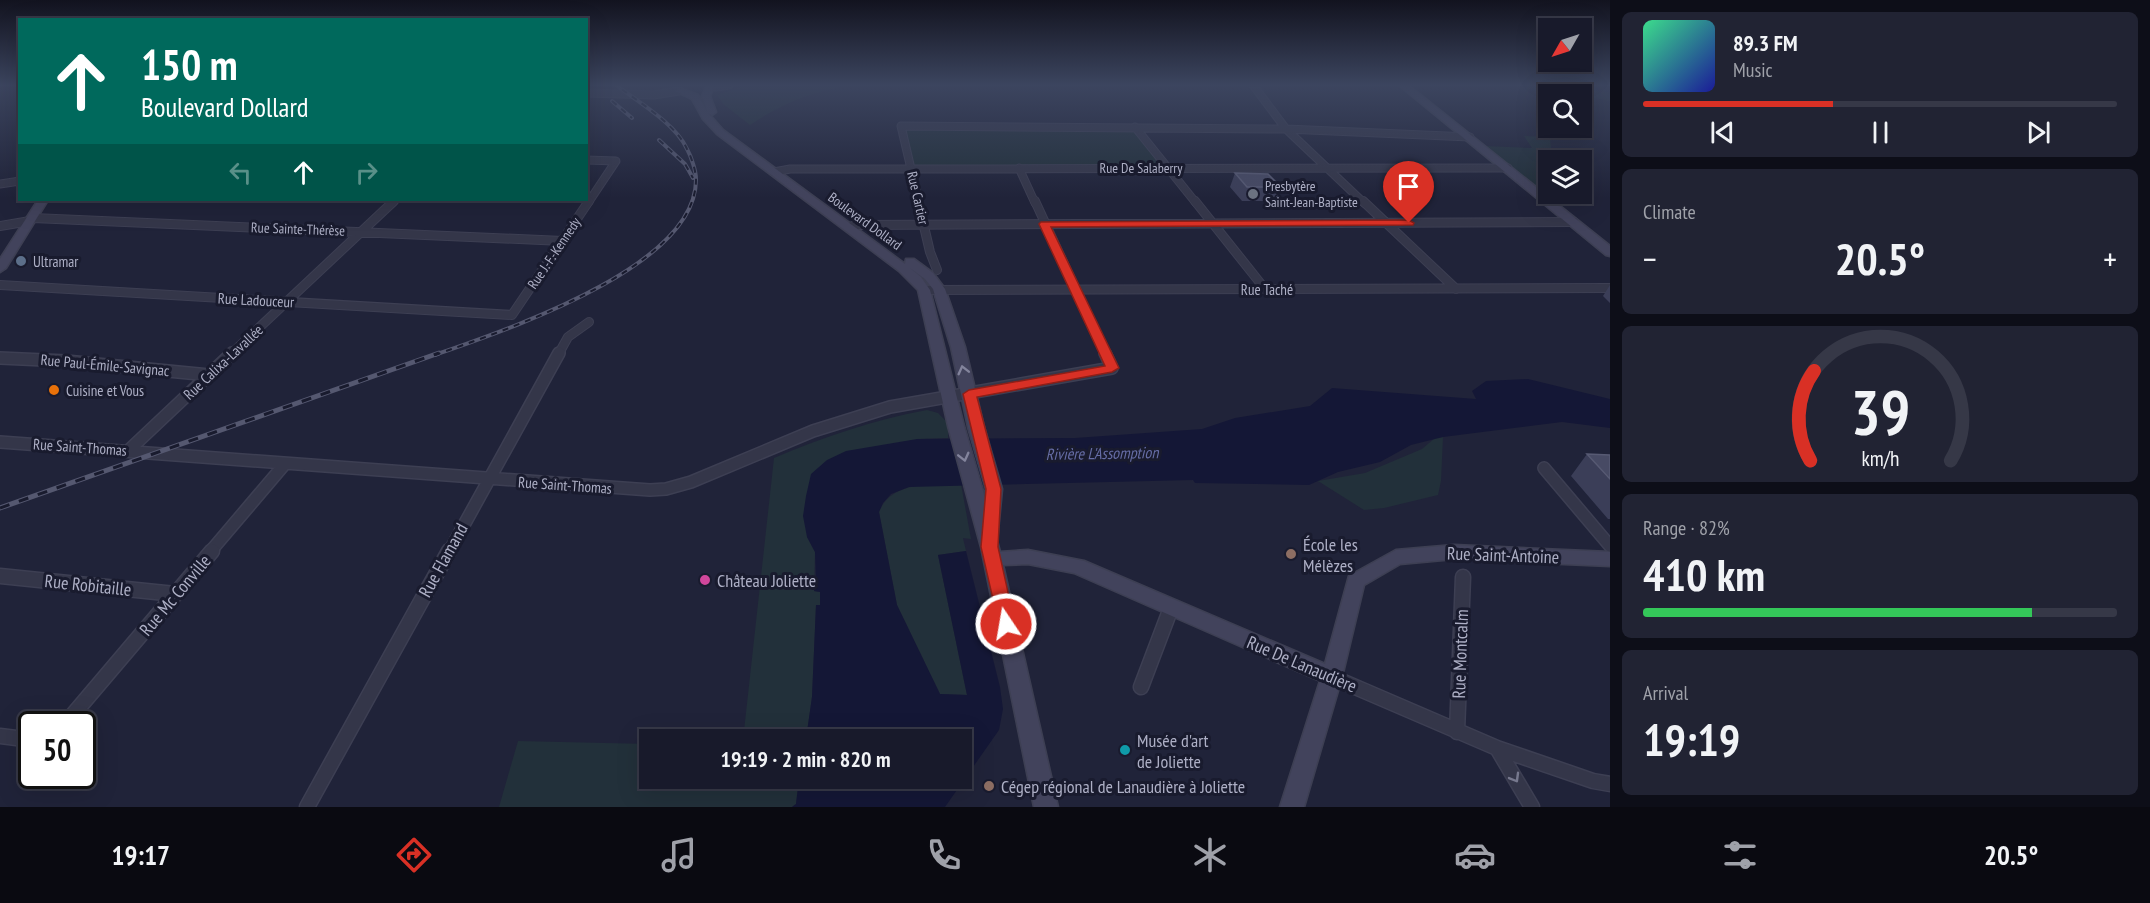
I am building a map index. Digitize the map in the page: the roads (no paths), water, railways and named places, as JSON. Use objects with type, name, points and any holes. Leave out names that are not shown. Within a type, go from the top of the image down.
[{"type":"main road","name":"Boulevard Dollard","points":[[711,123],[854,226],[929,276],[939,289],[958,347],[976,427],[994,489],[991,553]]},
{"type":"main road","name":"Boulevard Dollard","points":[[720,123],[778,171]]},
{"type":"main road","points":[[1452,123],[1610,252]]},
{"type":"main road","points":[[0,268],[42,201]]},
{"type":"main road","name":"Boulevard Dollard","points":[[854,226],[917,280],[924,290]]},
{"type":"main road","points":[[924,290],[956,426],[991,553],[1048,806]]},
{"type":"main road","name":"Rue Saint-Antoine","points":[[1332,677],[1356,581],[1396,557],[1454,552],[1610,559]]},
{"type":"main road","name":"Rue De Lanaudière","points":[[991,553],[1077,566],[1332,677]]},
{"type":"main road","points":[[1292,807],[1332,677]]},
{"type":"street","points":[[1281,123],[1455,289]]},
{"type":"street","name":"Rue Cartier","points":[[937,270],[901,126],[1136,127]]},
{"type":"street","points":[[1136,127],[1286,129],[1470,137]]},
{"type":"street","points":[[1136,127],[1265,289]]},
{"type":"street","name":"Rue J.-F.-Kennedy","points":[[588,160],[616,161],[590,195]]},
{"type":"street","points":[[1019,168],[1074,289]]},
{"type":"street","name":"Rue De Salaberry","points":[[778,171],[1019,168],[1508,168]]},
{"type":"street","points":[[0,184],[18,181]]},
{"type":"street","name":"Rue Calixa-Lavallée","points":[[129,450],[394,201]]},
{"type":"street","name":"Rue J.-F.-Kennedy","points":[[512,315],[586,201]]},
{"type":"street","name":"Rue Sainte-Thérèse","points":[[0,226],[32,219],[563,240]]},
{"type":"street","points":[[854,226],[1574,222]]},
{"type":"street","name":"Rue Ladouceur","points":[[0,285],[512,315]]},
{"type":"street","name":"Rue Taché","points":[[924,290],[1610,288]]},
{"type":"street","name":"Rue Saint-Thomas","points":[[0,442],[129,450],[284,465],[650,490],[666,489],[691,482],[813,430],[890,407],[1112,368],[1074,289]]},
{"type":"street","name":"Rue Flamand","points":[[307,807],[568,336],[588,322]]},
{"type":"street","name":"Rue Paul-Émile-Savignac","points":[[0,358],[66,361],[210,375]]},
{"type":"street","name":"Rue Mc Conville","points":[[76,711],[284,465]]},
{"type":"street","points":[[1544,468],[1610,546]]},
{"type":"street","name":"Rue Robitaille","points":[[0,576],[175,594]]},
{"type":"street","name":"Rue Montcalm","points":[[1457,732],[1463,577]]},
{"type":"street","points":[[1141,687],[1171,608]]},
{"type":"street","name":"Rue De Lanaudière","points":[[1332,677],[1497,748],[1593,781],[1610,784]]},
{"type":"street","points":[[0,736],[18,738]]},
{"type":"street","points":[[1497,748],[1532,807]]},
{"type":"water","name":"Rivière L'Assomption","points":[[1528,379],[1610,399],[1610,428],[1562,422],[1443,437],[1411,445],[1380,462],[1338,472],[1309,485],[1195,483],[1193,480],[909,487],[891,494],[879,512],[897,605],[940,694],[967,695],[938,555],[966,551],[1000,687],[1003,709],[999,730],[972,768],[972,729],[807,729],[812,697],[816,605],[820,605],[820,592],[814,591],[815,552],[807,537],[803,516],[811,474],[827,460],[846,451],[917,439],[1075,438],[1202,429],[1235,418],[1310,406],[1332,388],[1476,399],[1472,391],[1486,381]]},
{"type":"water","points":[[798,789],[958,789],[945,807],[792,807],[796,804]]},
{"type":"railway","points":[[435,355],[504,330],[591,291],[632,267],[665,241],[688,211],[696,179],[687,149],[666,123]]},
{"type":"railway","points":[[659,140],[685,164],[693,178]]},
{"type":"railway","points":[[0,508],[439,353]]},
{"type":"place","name":"Presbytère Saint-Jean-Baptiste","points":[[1253,194]]},
{"type":"place","name":"Ultramar","points":[[21,261]]},
{"type":"place","name":"Cuisine et Vous","points":[[54,390]]},
{"type":"place","name":"École les Mélèzes","points":[[1291,554]]},
{"type":"place","name":"Château Joliette","points":[[705,580]]},
{"type":"place","name":"Musée d'art de Joliette","points":[[1125,750]]},
{"type":"place","name":"Cégep régional de Lanaudière à Joliette","points":[[989,786]]}]
